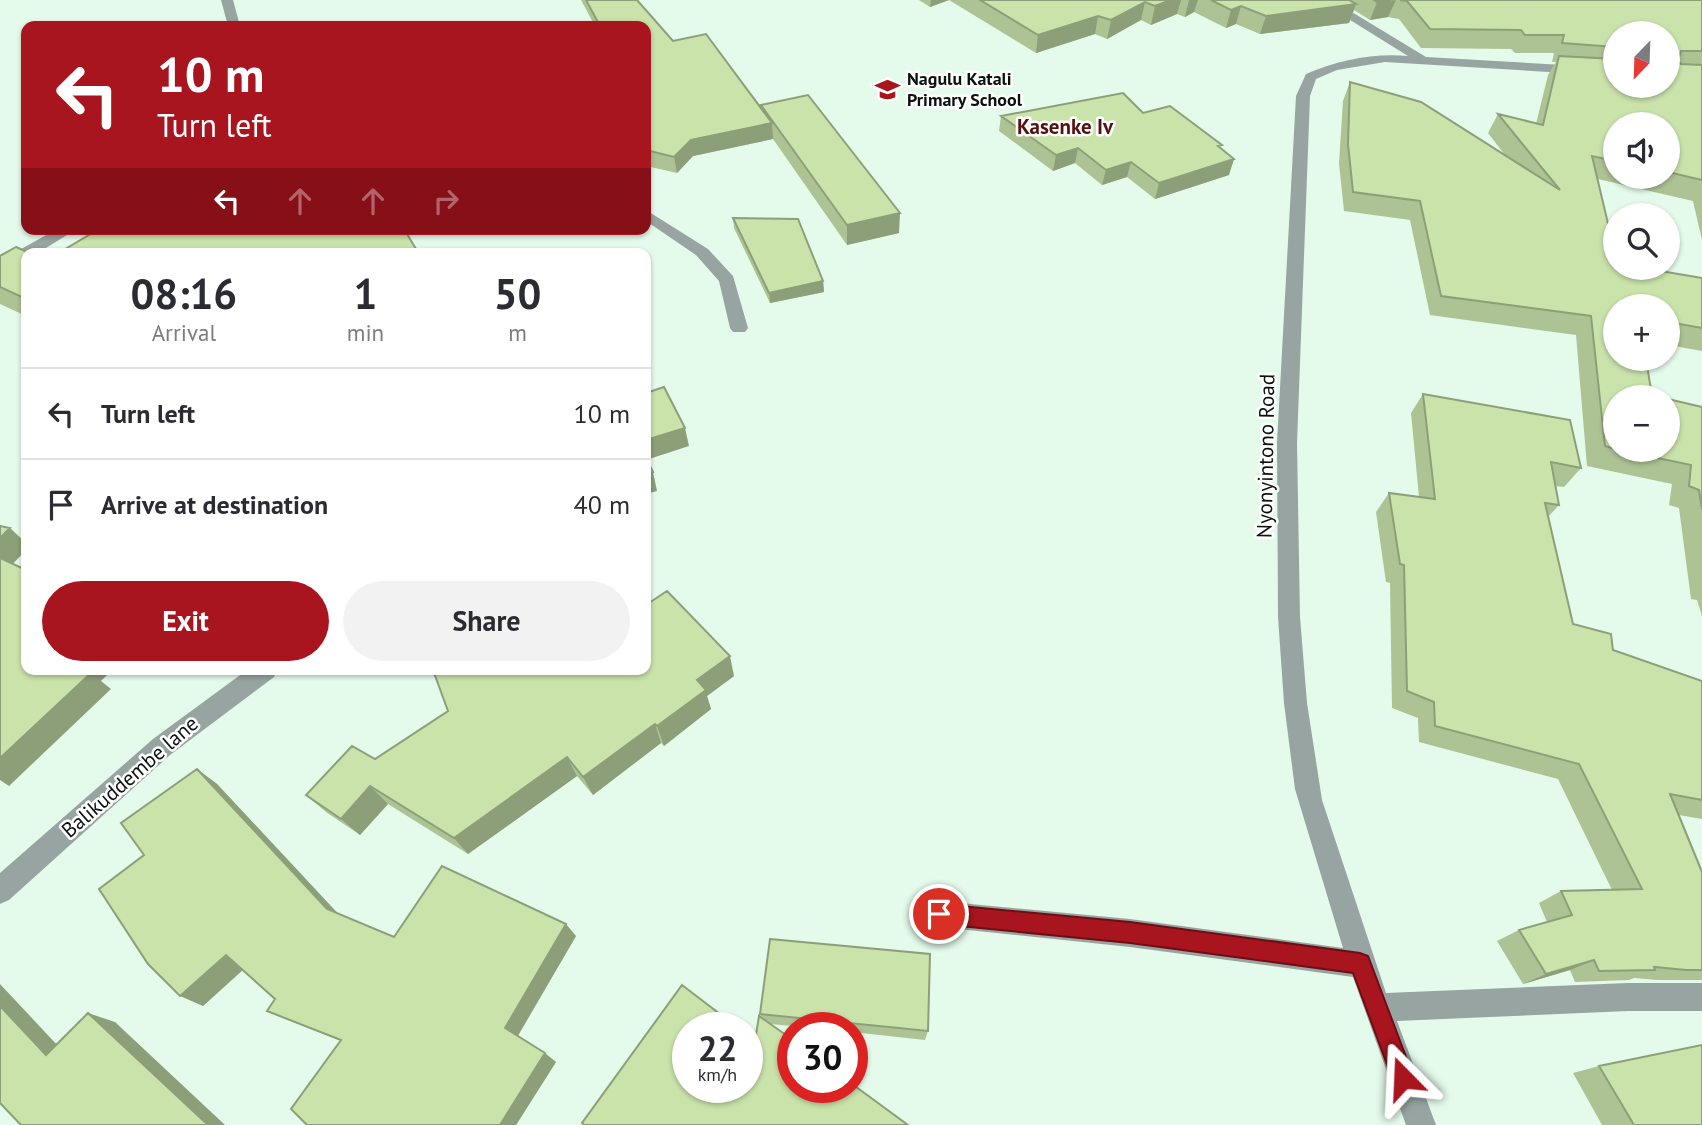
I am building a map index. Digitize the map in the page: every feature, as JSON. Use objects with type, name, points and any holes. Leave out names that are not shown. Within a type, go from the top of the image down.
[{"type":"street","points":[[227,0],[233,21]]},
{"type":"street","points":[[1324,0],[1426,60]]},
{"type":"street","name":"Nyonyintono Road","points":[[1421,1125],[1360,964],[1308,792],[1290,663],[1287,533],[1289,428],[1303,96],[1311,77],[1334,66],[1385,58],[1603,71]]},
{"type":"street","points":[[651,217],[702,252],[727,280],[739,328]]},
{"type":"street","points":[[36,248],[58,235]]},
{"type":"street","points":[[0,261],[21,256]]},
{"type":"street","name":"Balikuddembe lane","points":[[0,891],[190,724],[258,675]]},
{"type":"street","points":[[939,914],[1130,933],[1360,964]]},
{"type":"street","points":[[1376,1008],[1628,996],[1702,997]]},
{"type":"building","points":[[586,0],[637,0],[673,41],[706,34],[772,123],[691,140],[674,157],[651,151],[651,21],[597,21]]},
{"type":"building","points":[[980,0],[1171,0],[1155,6],[1145,2],[1111,20],[1098,16],[1038,35]]},
{"type":"building","points":[[1211,0],[1349,0],[1356,4],[1266,16],[1241,6],[1231,10]]},
{"type":"building","points":[[1400,0],[1702,0],[1702,51],[1681,51],[1680,54],[1680,21],[1603,21],[1603,46],[1562,43],[1564,35],[1525,35],[1521,30],[1430,29],[1407,1]]},
{"type":"building","points":[[1559,56],[1603,58],[1603,98],[1680,98],[1680,63],[1702,65],[1702,180],[1680,175],[1680,112],[1603,112],[1603,158],[1592,156],[1603,203],[1603,280],[1680,280],[1680,274],[1702,278],[1702,328],[1680,324],[1680,294],[1603,294],[1603,371],[1648,371],[1650,385],[1603,385],[1603,427],[1591,316],[1441,296],[1420,201],[1353,192],[1348,144],[1350,82],[1421,102],[1560,190],[1498,114],[1543,125]]},
{"type":"building","points":[[1123,93],[1143,113],[1170,106],[1222,145],[1218,146],[1234,159],[1159,183],[1131,162],[1106,170],[1078,148],[1056,155],[1001,116]]},
{"type":"building","points":[[808,95],[900,213],[847,225],[761,105]]},
{"type":"building","points":[[733,218],[798,219],[823,281],[769,293]]},
{"type":"building","points":[[89,235],[408,235],[415,248],[67,248]]},
{"type":"building","points":[[16,247],[21,249],[21,297],[0,287],[0,256]]},
{"type":"building","points":[[664,387],[685,428],[651,438],[651,391]]},
{"type":"building","points":[[1423,394],[1570,420],[1581,468],[1551,462],[1559,505],[1545,503],[1573,624],[1611,634],[1613,650],[1702,681],[1702,800],[1670,794],[1702,872],[1702,970],[1654,967],[1655,970],[1599,971],[1594,960],[1546,974],[1519,930],[1572,915],[1561,891],[1642,889],[1579,764],[1435,726],[1434,702],[1407,691],[1404,565],[1400,564],[1389,493],[1435,499]]},
{"type":"building","points":[[1680,402],[1702,407],[1702,509],[1699,490],[1689,486],[1691,465],[1677,462],[1680,462]]},
{"type":"building","points":[[0,526],[10,528],[0,538]]},
{"type":"building","points":[[0,558],[21,568],[21,675],[89,675],[0,758]]},
{"type":"building","points":[[667,591],[730,656],[697,680],[706,690],[583,777],[567,757],[454,838],[370,786],[341,819],[306,795],[352,746],[375,759],[448,711],[435,675],[651,675],[651,602]]},
{"type":"building","points":[[197,769],[327,909],[394,937],[442,866],[566,924],[505,1028],[545,1053],[500,1125],[307,1125],[291,1109],[341,1040],[267,1011],[275,999],[226,955],[180,996],[148,964],[99,889],[144,855],[121,823]]},
{"type":"building","points":[[770,939],[930,954],[928,1031],[868,1025],[868,1012],[777,1012],[777,1016],[760,1012]]},
{"type":"building","points":[[682,985],[717,1012],[672,1012],[672,1103],[763,1103],[763,1019],[777,1029],[777,1103],[868,1103],[868,1096],[908,1125],[584,1125],[582,1123]]},
{"type":"building","points":[[0,1006],[46,1055],[88,1013],[208,1125],[21,1125],[0,1103]]},
{"type":"building","points":[[1702,1045],[1702,1125],[1634,1125],[1599,1066]]},
{"type":"place","name":"Nagulu Katali Primary School","points":[[887,89]]},
{"type":"district","name":"Kasenke Iv","points":[[1065,127]]},
{"type":"route","points":[[939,914],[1130,933],[1360,964],[1403,1078]]}]
